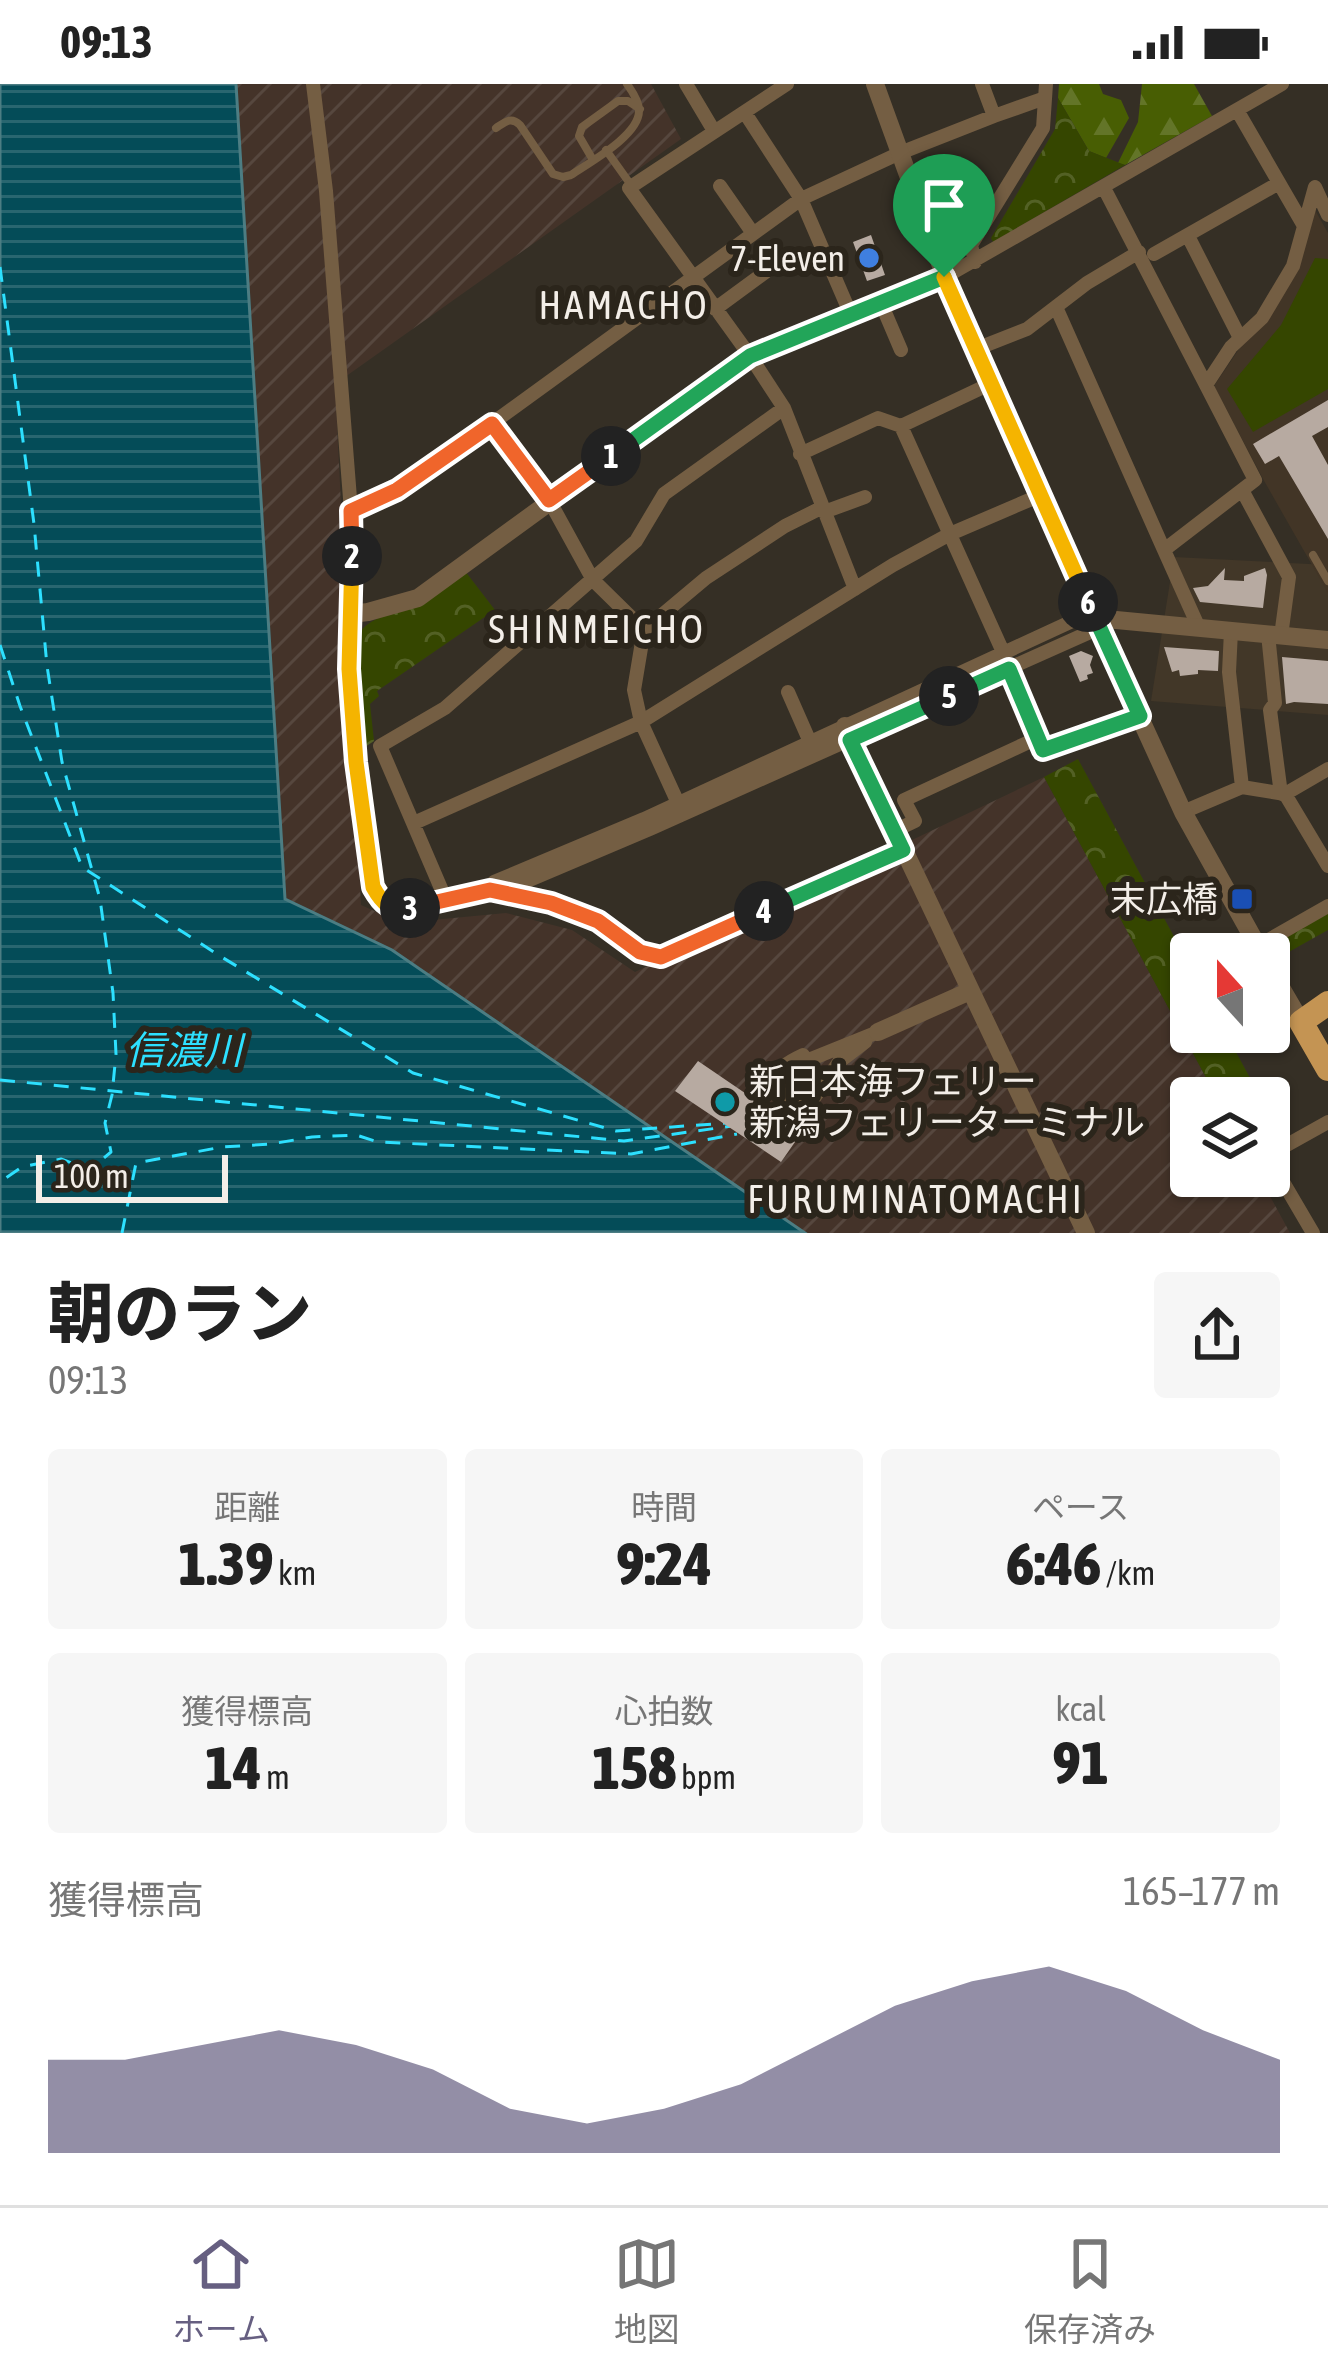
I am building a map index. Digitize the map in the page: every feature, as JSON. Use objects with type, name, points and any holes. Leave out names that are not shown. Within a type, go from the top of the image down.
[{"type":"highway","points":[[1328,1003],[1301,1022],[1328,1070]]},
{"type":"street","points":[[313,84],[351,511],[349,669],[356,762],[373,887],[382,904],[399,910],[526,881],[848,733],[1003,652],[1096,620],[1328,640]]},
{"type":"street","points":[[686,84],[714,131]]},
{"type":"street","points":[[787,84],[629,188],[784,408],[855,589]]},
{"type":"street","points":[[874,84],[944,277],[976,350],[1183,812],[1251,933]]},
{"type":"street","points":[[982,84],[994,116]]},
{"type":"street","points":[[351,614],[418,598],[750,356],[975,262],[1282,84]]},
{"type":"street","points":[[351,511],[397,490],[801,199],[1046,91]]},
{"type":"street","points":[[975,262],[971,245],[1043,128],[1046,91]]},
{"type":"street","points":[[1238,110],[1304,226]]},
{"type":"street","points":[[745,113],[801,199],[851,315]]},
{"type":"street","points":[[976,350],[1027,329],[1087,283],[1188,236],[1279,183]]},
{"type":"street","points":[[1206,385],[1240,338],[1262,318],[1293,266],[1322,183]]},
{"type":"street","points":[[1322,183],[1328,215]]},
{"type":"street","points":[[720,186],[752,232]]},
{"type":"street","points":[[1104,188],[1146,253],[1256,480],[1164,550]]},
{"type":"street","points":[[1188,236],[1240,338]]},
{"type":"street","points":[[715,309],[779,262]]},
{"type":"street","points":[[881,303],[901,350]]},
{"type":"street","points":[[1056,307],[1198,628]]},
{"type":"street","points":[[800,454],[878,418],[901,426],[992,383]]},
{"type":"street","points":[[451,899],[380,746],[445,708],[636,541],[664,494],[784,408]]},
{"type":"street","points":[[492,424],[549,500],[593,580],[644,630]]},
{"type":"street","points":[[901,426],[1003,652]]},
{"type":"street","points":[[1241,490],[1289,577],[1275,635],[1275,703],[1270,710],[1283,794],[1328,866]]},
{"type":"street","points":[[414,823],[641,722],[950,533],[1041,495]]},
{"type":"street","points":[[678,803],[641,722],[634,690],[644,630],[706,578],[785,526],[865,496]]},
{"type":"street","points":[[451,899],[810,742],[848,733],[1009,669],[1096,620]]},
{"type":"street","points":[[1231,631],[1229,672],[1242,787]]},
{"type":"street","points":[[1009,669],[1043,750],[1140,716]]},
{"type":"street","points":[[788,692],[810,742]]},
{"type":"street","points":[[848,733],[1086,1233]]},
{"type":"street","points":[[894,831],[915,821],[904,800],[1029,742]]},
{"type":"street","points":[[1183,812],[1242,787],[1283,794],[1328,769]]},
{"type":"street","points":[[490,890],[551,903],[598,921],[640,952],[661,957],[903,850]]},
{"type":"street","points":[[1286,933],[1328,906]]},
{"type":"street","points":[[802,1107],[772,1087],[784,1064],[803,1055],[806,1061],[970,991]]},
{"type":"street","points":[[1290,1003],[1301,1022]]},
{"type":"street","points":[[776,1114],[809,1105],[839,1062],[878,1032]]},
{"type":"street","points":[[1290,1145],[1328,1122]]},
{"type":"street","points":[[1290,1193],[1313,1233]]},
{"type":"lane","points":[[496,128],[509,120],[518,122],[554,174],[572,175],[626,136],[637,122],[640,109],[627,84]]},
{"type":"lane","points":[[593,160],[579,136],[582,127],[618,101],[640,109]]},
{"type":"lane","points":[[606,150],[632,186]]},
{"type":"lane","points":[[1313,556],[1328,581]]},
{"type":"shaded area","points":[[236,84],[651,84],[681,139],[335,384],[361,905],[401,923],[506,913],[572,930],[635,972],[1044,777],[1170,1011],[1170,1053],[1193,1053],[1206,1077],[1170,1077],[1170,1197],[1270,1197],[1290,1233],[805,1233],[392,950],[285,899]]},
{"type":"shaded area","points":[[1315,210],[1328,233],[1328,593],[1214,386],[1266,319]]},
{"type":"shaded area","points":[[1174,557],[1328,565],[1328,715],[1151,701]]},
{"type":"green space","points":[[1059,84],[1099,84],[1103,94],[1121,100],[1129,118],[1106,158],[1089,151],[1058,98]]},
{"type":"green space","points":[[1142,84],[1194,84],[1212,116],[1125,165],[1118,163],[1138,122]]},
{"type":"green space","points":[[1058,98],[1089,151],[1125,165],[993,242],[991,238],[1055,129]]},
{"type":"green space","points":[[1315,258],[1328,259],[1328,389],[1253,432],[1227,389],[1281,325]]},
{"type":"green space","points":[[465,571],[495,610],[377,691],[379,696],[370,704],[374,741],[362,749],[357,637],[375,620],[416,605]]},
{"type":"green space","points":[[1078,759],[1172,933],[1170,1011],[1044,777]]},
{"type":"green space","points":[[1328,906],[1328,930],[1290,951],[1290,933],[1281,933]]},
{"type":"green space","points":[[1193,1053],[1236,1053],[1250,1077],[1206,1077]]},
{"type":"water","name":"信濃川","points":[[0,84],[236,84],[285,899],[392,950],[805,1233],[0,1233]]},
{"type":"building","name":"7-Eleven","points":[[871,235],[885,275],[867,281],[853,242]]},
{"type":"building","points":[[1328,400],[1328,427],[1312,436],[1328,465],[1328,539],[1279,456],[1265,464],[1253,444]]},
{"type":"building","points":[[1225,568],[1224,580],[1244,581],[1244,576],[1265,568],[1263,608],[1200,602],[1193,588],[1208,586]]},
{"type":"building","points":[[1164,647],[1219,651],[1218,671],[1198,670],[1198,674],[1180,676],[1179,670],[1172,672]]},
{"type":"building","points":[[1081,651],[1093,656],[1093,673],[1080,682],[1069,656]]},
{"type":"building","points":[[1282,657],[1328,661],[1328,704],[1286,704]]},
{"type":"building","name":"新日本海フェリー 新潟フェリーターミナル","points":[[698,1061],[767,1108],[769,1123],[788,1122],[802,1132],[781,1162],[675,1091]]},
{"type":"ferry route","points":[[0,267],[34,524],[47,666],[62,762],[100,899],[116,1054],[105,1123],[111,1152],[90,1170],[61,1159],[22,1167],[0,1182]]},
{"type":"ferry route","points":[[0,645],[82,867],[413,1073],[616,1131],[727,1123]]},
{"type":"ferry route","points":[[0,1080],[624,1141],[732,1126]]},
{"type":"ferry route","points":[[122,1233],[136,1163],[222,1147],[356,1135],[378,1142],[631,1154],[737,1134]]},
{"type":"place","name":"7-Eleven","points":[[869,258]]},
{"type":"place","name":"末広橋","points":[[1242,899]]},
{"type":"place","name":"新日本海フェリー 新潟フェリーターミナル","points":[[725,1102]]},
{"type":"district","name":"HAMACHO","points":[[624,305]]},
{"type":"district","name":"SHINMEICHO","points":[[597,629]]},
{"type":"district","name":"FURUMINATOMACHI","points":[[916,1199]]},
{"type":"route","points":[[944,277],[1140,716],[1043,750],[1009,669],[850,740],[903,850],[661,957],[640,952],[598,921],[551,903],[490,890],[399,910],[382,904],[373,887],[356,762],[349,669],[351,511],[397,490],[492,424],[549,500],[750,356],[944,277]]}]
